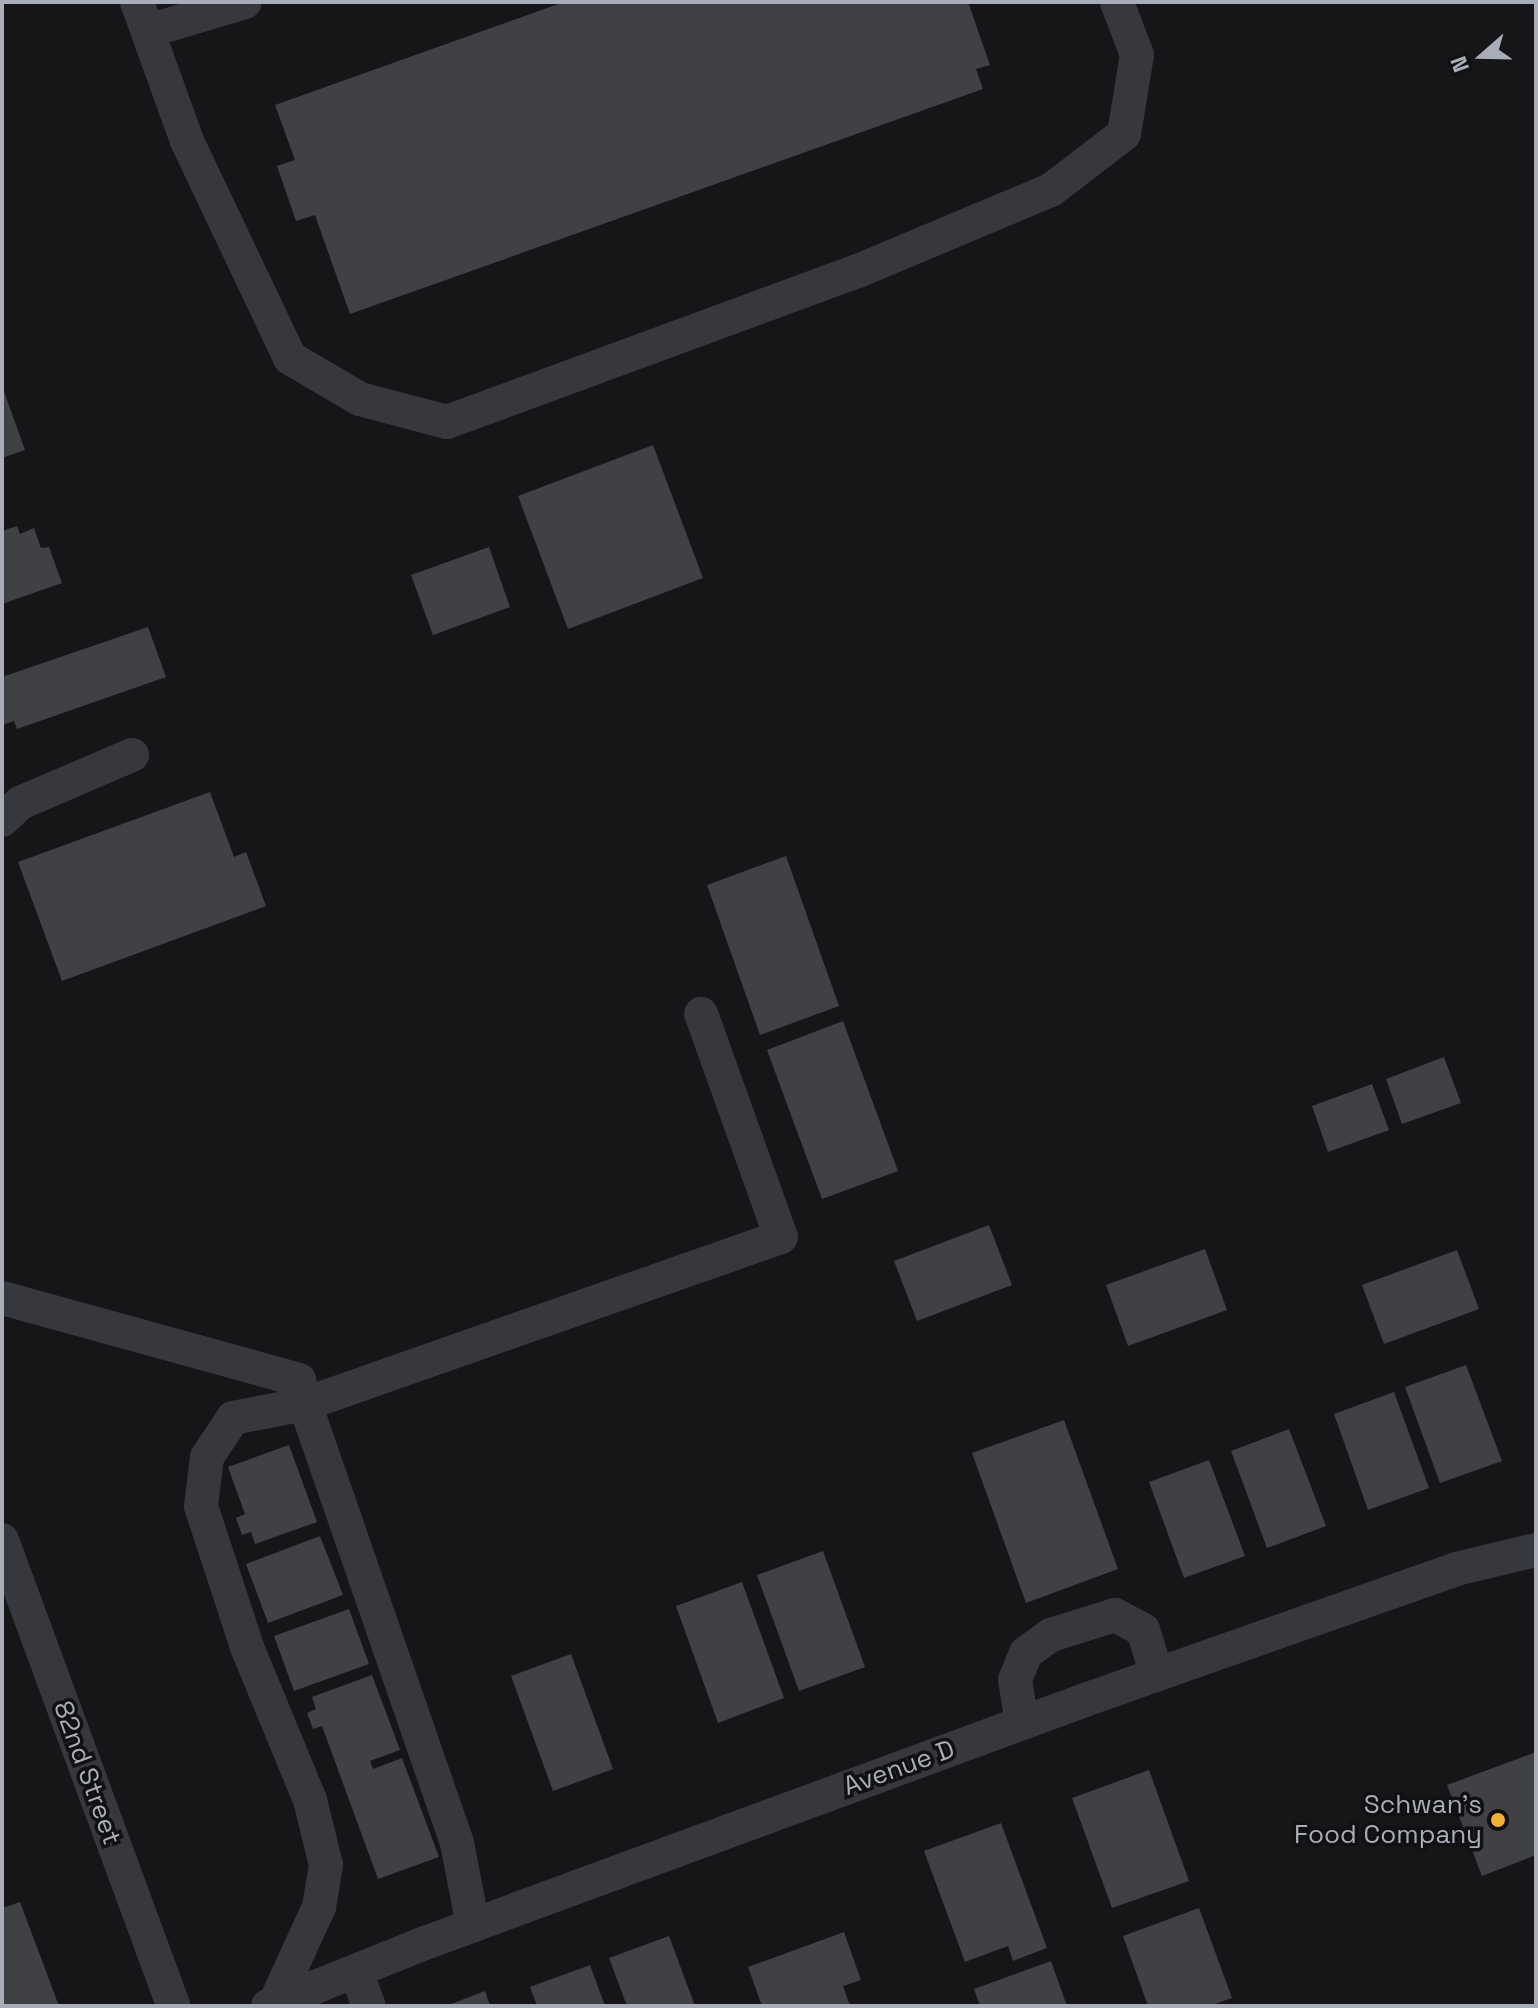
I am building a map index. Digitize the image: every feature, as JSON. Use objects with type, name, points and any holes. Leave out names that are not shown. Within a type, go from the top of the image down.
[{"type":"street","points":[[245,2],[143,17],[187,141],[290,358],[360,399],[447,422],[858,271],[1051,190],[1124,134],[1137,55],[1117,2]]},
{"type":"street","points":[[2,820],[20,803],[132,755]]},
{"type":"street","points":[[272,2005],[319,1907],[326,1865],[310,1800],[247,1647],[201,1506],[207,1457],[233,1418],[305,1404],[781,1237],[701,1014]]},
{"type":"street","points":[[2,1298],[299,1380],[457,1843],[473,1925]]},
{"type":"street","name":"82nd Street","points":[[2,1540],[173,2006]]},
{"type":"street","name":"Avenue D","points":[[272,2005],[473,1925],[1022,1723],[1456,1569],[1536,1550]]},
{"type":"street","points":[[1022,1723],[1015,1680],[1026,1653],[1051,1635],[1115,1615],[1143,1630],[1157,1675]]},
{"type":"street","points":[[356,1971],[369,2006]]},
{"type":"building","points":[[564,2],[968,2],[990,65],[976,69],[983,89],[350,314],[315,215],[296,221],[277,166],[295,160],[275,105]]},
{"type":"building","points":[[2,386],[25,450],[2,458]]},
{"type":"building","points":[[653,445],[703,578],[568,629],[518,496]]},
{"type":"building","points":[[17,526],[20,534],[34,528],[41,548],[49,547],[62,583],[2,604],[2,531]]},
{"type":"building","points":[[489,547],[510,607],[433,635],[411,575]]},
{"type":"building","points":[[148,627],[166,677],[17,729],[14,721],[2,725],[2,677]]},
{"type":"building","points":[[210,792],[234,857],[246,852],[266,906],[62,981],[18,862]]},
{"type":"building","points":[[786,856],[839,1006],[760,1035],[707,885]]},
{"type":"building","points":[[843,1021],[898,1171],[822,1199],[767,1050]]},
{"type":"building","points":[[1444,1057],[1461,1103],[1402,1124],[1386,1079]]},
{"type":"building","points":[[1372,1084],[1389,1130],[1328,1152],[1312,1106]]},
{"type":"building","points":[[989,1225],[1012,1285],[917,1321],[894,1261]]},
{"type":"building","points":[[1205,1249],[1227,1310],[1128,1346],[1106,1285]]},
{"type":"building","points":[[1457,1250],[1479,1309],[1384,1344],[1362,1285]]},
{"type":"building","points":[[1466,1365],[1502,1461],[1440,1483],[1405,1387]]},
{"type":"building","points":[[1394,1392],[1429,1488],[1368,1510],[1334,1414]]},
{"type":"building","points":[[1064,1420],[1118,1569],[1026,1603],[972,1453]]},
{"type":"building","points":[[1289,1429],[1326,1526],[1267,1548],[1231,1451]]},
{"type":"building","points":[[289,1445],[317,1522],[255,1544],[251,1532],[242,1535],[236,1518],[245,1514],[228,1467]]},
{"type":"building","points":[[1209,1460],[1245,1556],[1184,1578],[1149,1482]]},
{"type":"building","points":[[320,1536],[343,1595],[268,1623],[246,1564]]},
{"type":"building","points":[[823,1551],[865,1667],[799,1691],[757,1575]]},
{"type":"building","points":[[742,1582],[784,1698],[718,1723],[676,1606]]},
{"type":"building","points":[[349,1609],[369,1664],[294,1691],[274,1636]]},
{"type":"building","points":[[571,1654],[613,1769],[553,1791],[511,1676]]},
{"type":"building","points":[[372,1675],[400,1750],[370,1761],[373,1769],[402,1758],[439,1857],[378,1879],[322,1726],[313,1729],[307,1713],[316,1709],[312,1697]]},
{"type":"building","name":"Schwan's Food Company","points":[[1536,1752],[1536,1855],[1482,1876],[1447,1785]]},
{"type":"building","points":[[1149,1770],[1189,1881],[1112,1908],[1072,1798]]},
{"type":"building","points":[[1001,1823],[1047,1948],[1013,1961],[1008,1946],[965,1962],[924,1851]]},
{"type":"building","points":[[20,1902],[59,2006],[2,2006],[2,1908]]},
{"type":"building","points":[[1199,1908],[1232,1998],[1209,2006],[1148,2006],[1123,1936]]},
{"type":"building","points":[[844,1932],[861,1980],[843,1986],[850,2006],[762,2006],[748,1967]]},
{"type":"building","points":[[669,1936],[695,2006],[627,2006],[609,1958]]},
{"type":"building","points":[[1051,1961],[1067,2006],[980,2006],[974,1989]]},
{"type":"building","points":[[590,1965],[605,2006],[537,2006],[530,1987]]},
{"type":"building","points":[[485,1991],[490,2006],[446,2006]]},
{"type":"place","name":"Schwan's Food Company","points":[[1498,1820]]}]
